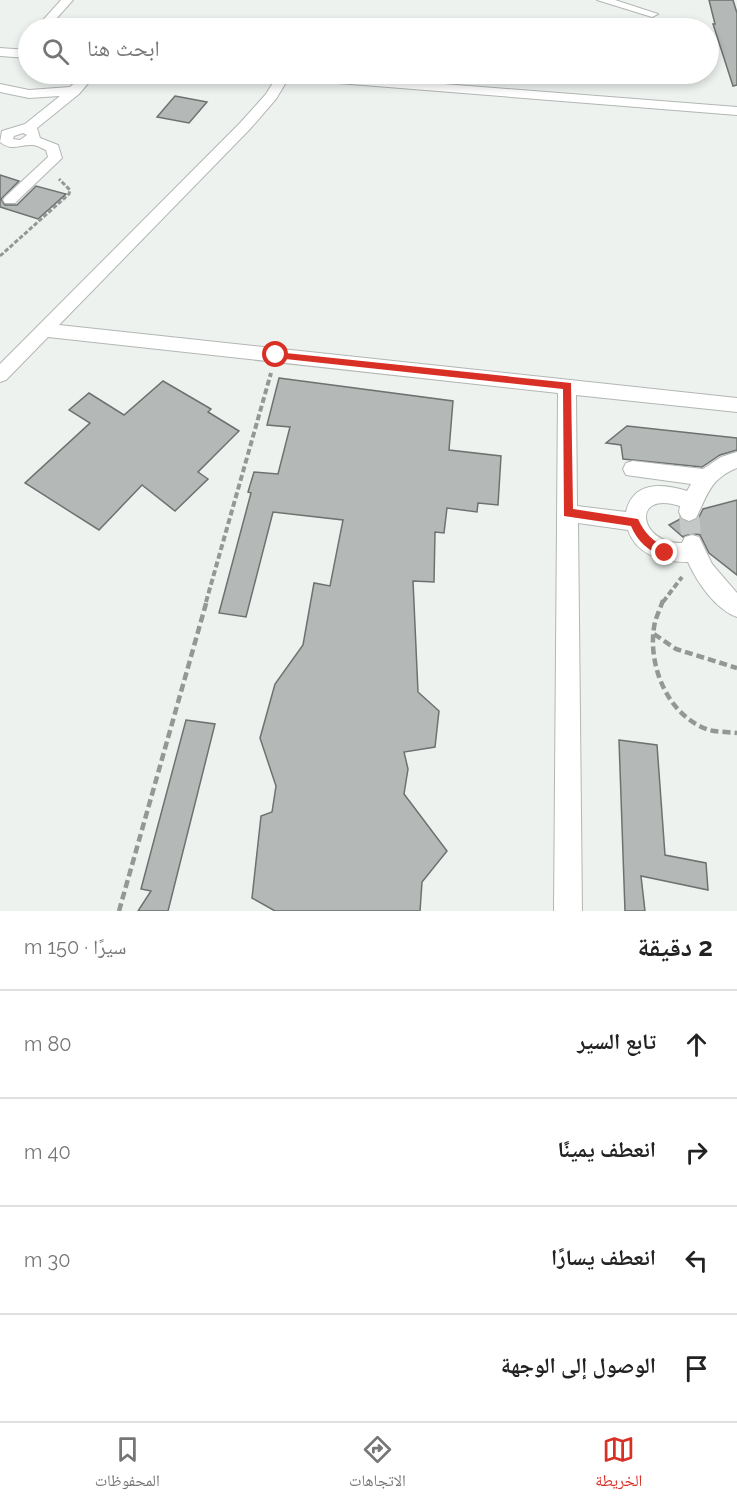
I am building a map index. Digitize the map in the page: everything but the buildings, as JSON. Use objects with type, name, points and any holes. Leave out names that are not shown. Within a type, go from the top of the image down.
[{"type":"street","points":[[53,18],[67,0]]},
{"type":"street","points":[[603,0],[652,14]]},
{"type":"street","points":[[15,53],[18,50]]},
{"type":"street","points":[[0,52],[18,53]]},
{"type":"street","points":[[10,200],[55,158],[53,148],[30,134],[81,84]]},
{"type":"street","points":[[252,116],[264,84]]},
{"type":"street","points":[[0,375],[252,116],[271,96],[276,84]]},
{"type":"street","points":[[404,84],[737,111]]},
{"type":"street","points":[[0,88],[29,94],[74,91]]},
{"type":"street","points":[[44,330],[737,405]]},
{"type":"street","points":[[567,386],[568,911]]},
{"type":"street","points":[[737,460],[727,463],[705,477],[690,507],[678,494],[663,492],[651,494],[640,500],[634,510],[634,522],[645,540],[665,553],[696,554],[718,590],[737,607]]},
{"type":"street","points":[[633,469],[705,477]]},
{"type":"street","points":[[567,513],[634,522]]},
{"type":"path","points":[[0,256],[69,194],[70,190],[47,166]]},
{"type":"path","points":[[119,911],[276,355]]},
{"type":"path","points":[[696,554],[680,579],[664,596],[657,610],[652,645],[656,670],[667,695],[679,711],[693,722],[709,730],[726,734],[737,733]]},
{"type":"path","points":[[653,634],[670,646],[688,654],[737,668]]},
{"type":"tunnel","points":[[689,514],[692,544]]},
{"type":"route","points":[[276,355],[567,386],[567,513],[634,522],[640,535],[650,545],[665,553]]}]
